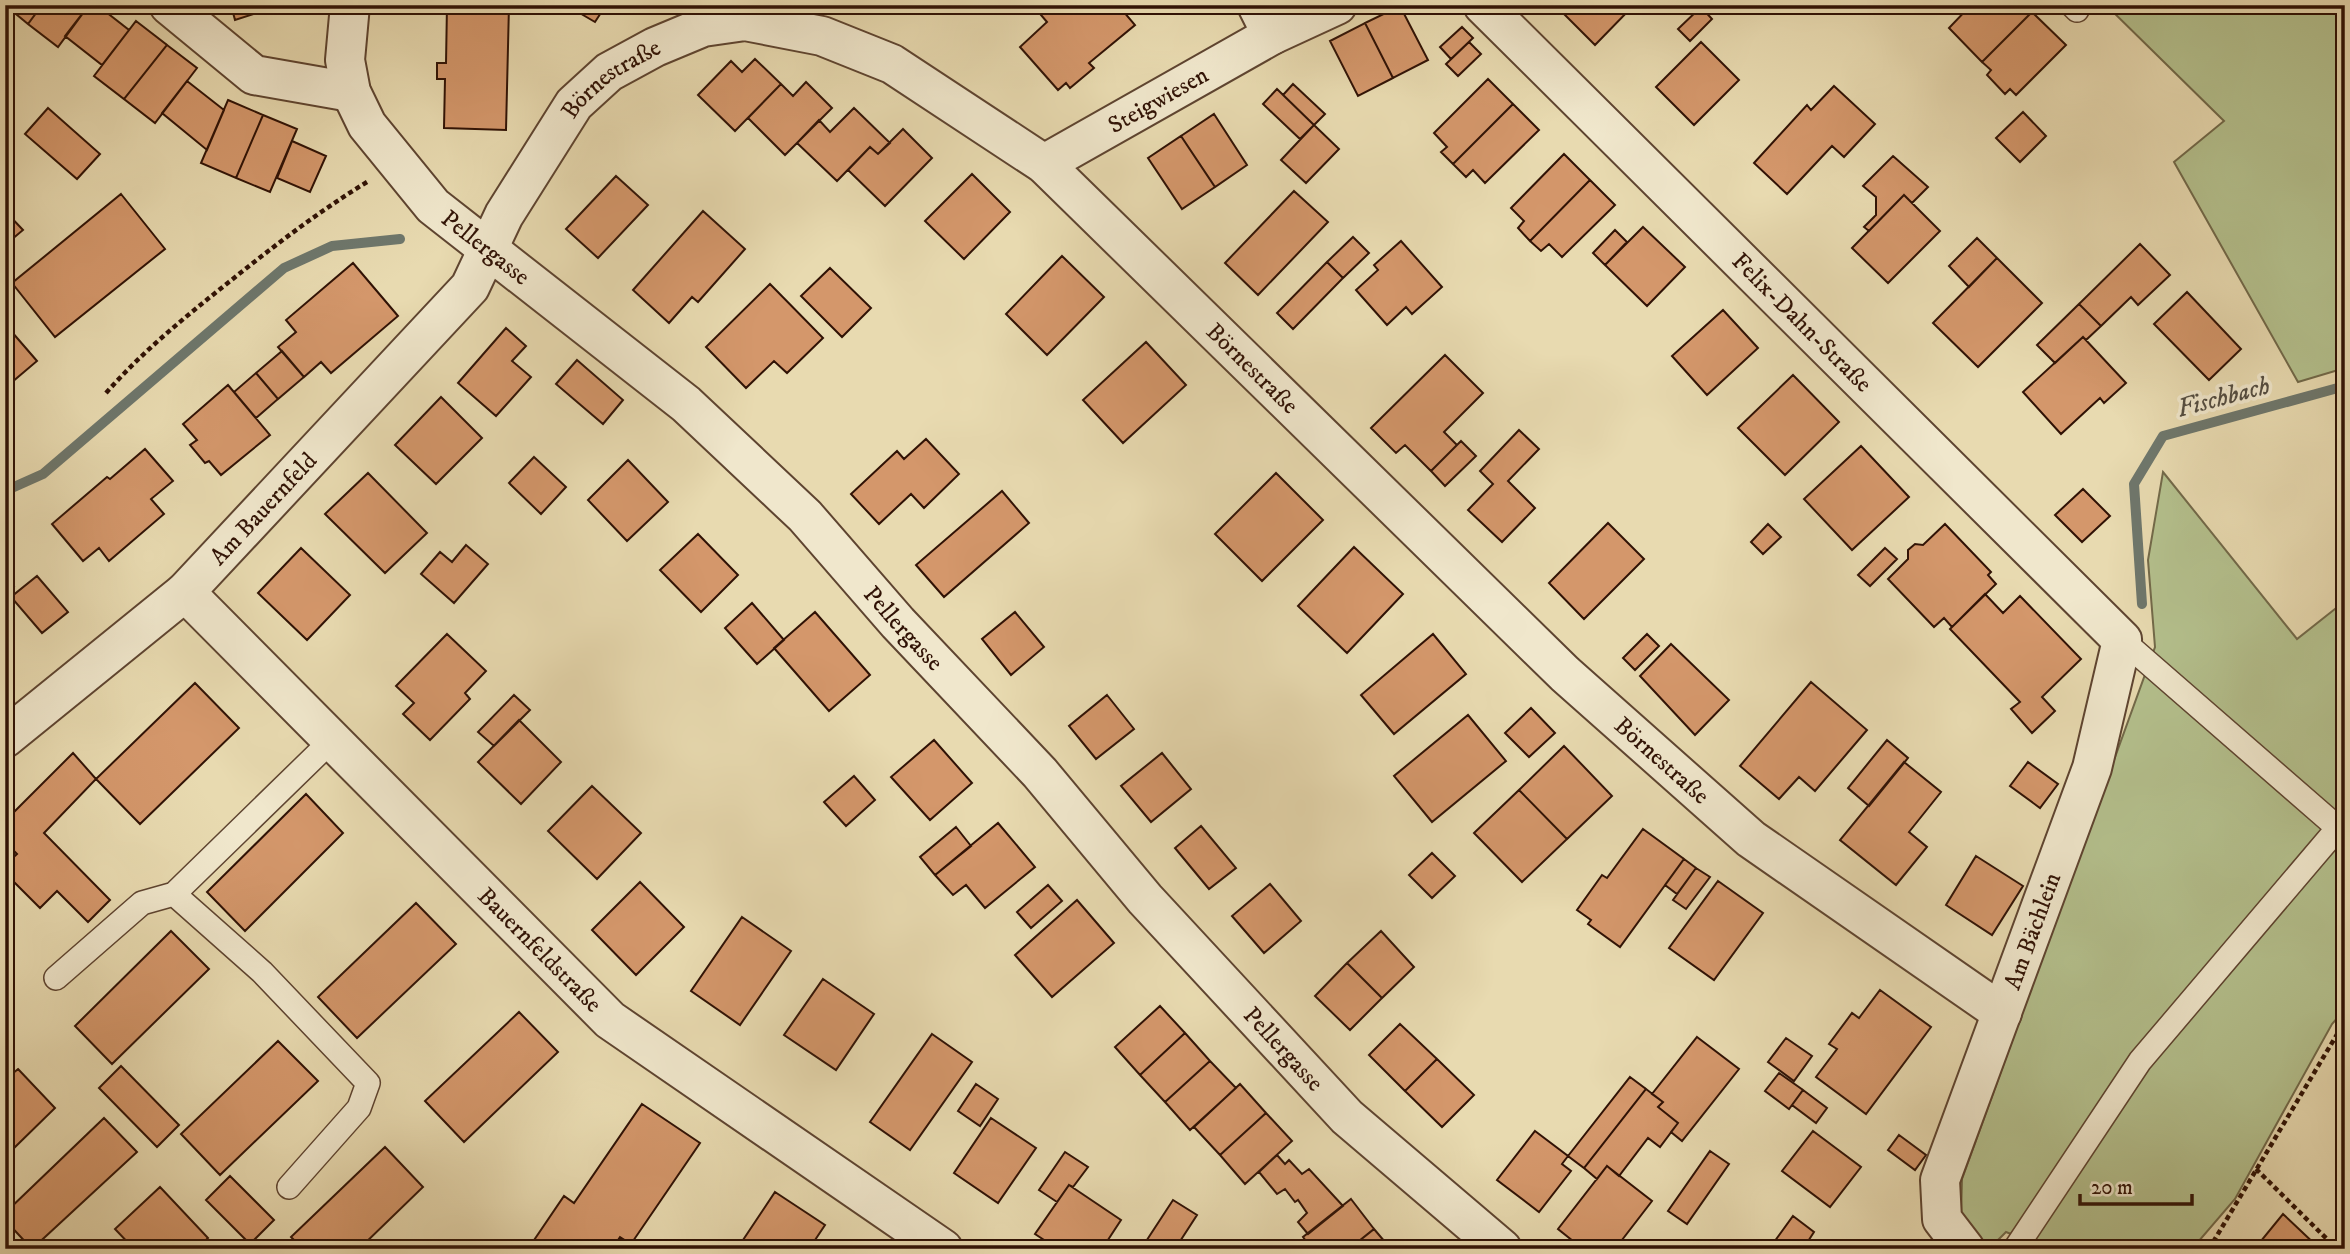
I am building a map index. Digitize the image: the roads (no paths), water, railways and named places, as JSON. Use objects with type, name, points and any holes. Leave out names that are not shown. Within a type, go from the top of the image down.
[{"type":"street","points":[[169,5],[254,75],[351,92]]},
{"type":"street","name":"Pellergasse","points":[[350,5],[345,60],[351,92],[368,125],[433,206],[687,404],[805,516],[898,623],[1040,773],[1145,899],[1347,1117],[1502,1249]]},
{"type":"street","name":"Steigwiesen","points":[[1044,164],[1265,20],[1337,5]]},
{"type":"street","name":"Felix-Dahn-Straße","points":[[1483,5],[2122,640]]},
{"type":"street","name":"Börnestraße","points":[[490,250],[504,215],[574,104],[608,72],[655,47],[703,27],[745,21],[822,36],[880,59],[1044,164],[1564,674],[1751,839],[2002,1013]]},
{"type":"street","name":"Am Bauernfeld","points":[[5,738],[185,592],[470,287],[490,250]]},
{"type":"street","name":"Bauernfeldstraße","points":[[185,592],[610,1020],[938,1247]]},
{"type":"street","name":"Am Bächlein","points":[[1965,1249],[1942,1219],[1940,1180],[2092,768],[2122,640]]},
{"type":"lane","points":[[2015,1249],[2140,1061],[2338,828],[2122,640]]},
{"type":"lane","points":[[56,978],[142,903],[174,894],[332,740]]},
{"type":"lane","points":[[174,894],[261,972],[368,1083],[359,1108],[289,1187]]},
{"type":"waterway","points":[[5,491],[43,474],[284,268],[332,246],[400,239]]},
{"type":"waterway","name":"Fischbach","points":[[2142,604],[2134,484],[2163,436],[2345,386]]}]
